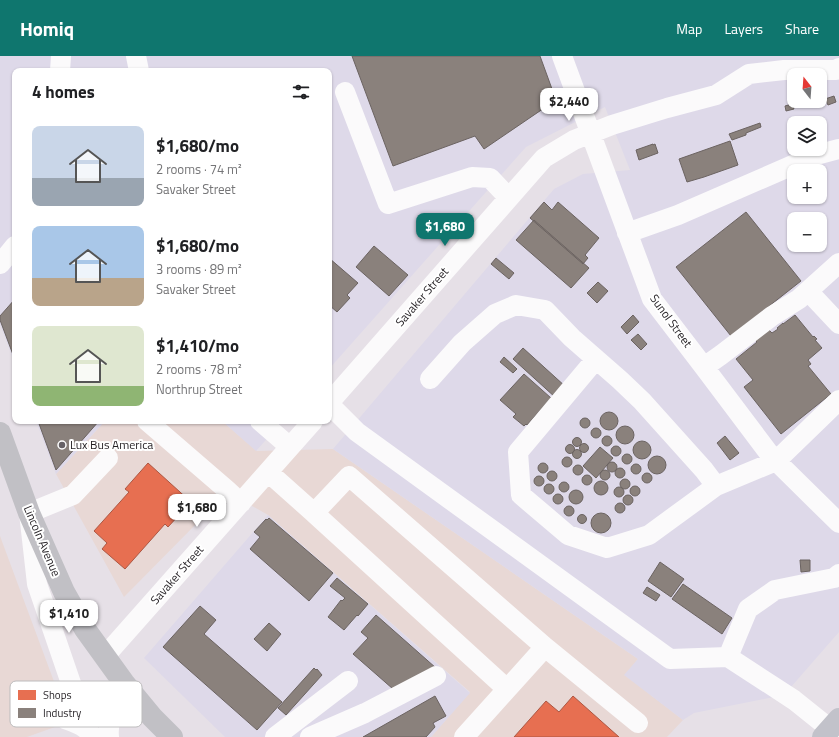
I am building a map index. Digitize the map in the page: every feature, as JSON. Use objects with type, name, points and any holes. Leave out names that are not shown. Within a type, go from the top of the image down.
[{"type":"highway","points":[[823,737],[839,719]]},
{"type":"main road","name":"Lincoln Avenue","points":[[0,433],[29,513],[64,592],[85,629],[123,681]]},
{"type":"main road","name":"Lincoln Avenue","points":[[142,705],[172,737]]},
{"type":"street","points":[[60,68],[61,56]]},
{"type":"street","points":[[136,56],[138,68]]},
{"type":"street","name":"Sunol Street","points":[[562,56],[652,299],[771,456],[839,523]]},
{"type":"street","name":"Savaker Street","points":[[332,395],[544,158],[574,140],[626,121],[716,95],[749,74],[784,70],[836,70],[839,68]]},
{"type":"street","points":[[345,92],[388,204],[472,177],[490,178],[509,198]]},
{"type":"street","points":[[627,232],[678,215],[816,155],[839,149]]},
{"type":"street","points":[[0,264],[12,250]]},
{"type":"street","points":[[704,366],[799,298],[839,262]]},
{"type":"street","points":[[808,290],[839,324]]},
{"type":"street","points":[[430,379],[462,343],[495,314],[516,305],[545,310],[572,338],[642,401],[704,470],[716,486]]},
{"type":"street","points":[[596,359],[518,452],[521,495],[568,535],[607,548],[649,535],[716,486],[776,461],[839,400]]},
{"type":"street","points":[[332,395],[357,432],[670,659],[728,657],[794,700],[839,736]]},
{"type":"street","points":[[150,424],[241,503]]},
{"type":"street","points":[[263,424],[290,447]]},
{"type":"street","name":"Savaker Street","points":[[105,656],[310,424]]},
{"type":"street","points":[[70,681],[37,584],[29,513],[73,495],[108,458]]},
{"type":"street","points":[[268,472],[507,689]]},
{"type":"street","points":[[314,513],[349,476],[544,647],[638,724]]},
{"type":"street","points":[[728,657],[748,609],[775,590],[834,578],[839,574]]},
{"type":"street","points":[[464,737],[544,647]]},
{"type":"street","points":[[310,737],[365,713],[436,676]]},
{"type":"street","points":[[275,737],[348,681]]},
{"type":"street","points":[[83,727],[93,737]]},
{"type":"street","points":[[108,727],[109,737]]},
{"type":"shaded area","points":[[0,56],[839,56],[839,632],[784,695],[694,713],[683,720],[624,675],[638,659],[333,449],[554,189],[583,174],[630,170],[605,107],[526,147],[332,366],[332,68],[12,68],[12,356],[0,324]]},
{"type":"shaded area","name":"Lux Bus America","points":[[37,424],[102,424],[56,474]]},
{"type":"shaded area","points":[[102,424],[226,424],[257,451],[333,449],[638,659],[625,675],[683,720],[667,737],[431,737],[470,692],[268,515],[226,491],[206,514],[124,597],[56,474]]},
{"type":"shaded area","points":[[225,424],[280,424],[256,451]]},
{"type":"shaded area","points":[[268,515],[470,693],[431,737],[225,737],[144,658]]},
{"type":"shaded area","points":[[0,536],[54,681],[10,681],[10,727],[55,727],[27,737],[0,737]]},
{"type":"building: Shops","points":[[148,463],[191,502],[168,527],[165,524],[125,569],[102,549],[107,543],[94,531],[129,492],[125,489]]},
{"type":"building: Shops","points":[[573,696],[619,737],[514,737],[546,701],[559,712]]},
{"type":"building: Industry","points":[[352,56],[540,56],[556,100],[484,149],[475,136],[393,166]]},
{"type":"building: Industry","points":[[834,96],[836,102],[828,105],[827,98]]},
{"type":"building: Industry","points":[[787,105],[787,108],[794,109],[786,111],[785,106]]},
{"type":"building: Industry","points":[[760,123],[761,127],[732,140],[729,134]]},
{"type":"building: Industry","points":[[730,141],[738,165],[687,182],[679,159]]},
{"type":"building: Industry","points":[[655,144],[658,153],[639,160],[636,150]]},
{"type":"building: Industry","points":[[544,202],[552,210],[558,202],[599,238],[585,255],[588,258],[583,264],[530,218]]},
{"type":"building: Industry","points":[[746,212],[801,281],[731,336],[676,267]]},
{"type":"building: Industry","points":[[534,220],[589,268],[571,288],[516,240]]},
{"type":"building: Industry","points":[[374,246],[408,275],[389,296],[356,267]]},
{"type":"building: Industry","points":[[496,258],[514,273],[509,279],[491,264]]},
{"type":"building: Industry","points":[[332,261],[358,283],[347,295],[350,298],[337,312],[332,308]]},
{"type":"building: Industry","points":[[598,282],[608,291],[597,303],[587,293]]},
{"type":"building: Industry","points":[[12,302],[12,352],[0,320],[0,316]]},
{"type":"building: Industry","points":[[633,315],[639,322],[627,334],[621,327]]},
{"type":"building: Industry","points":[[795,315],[813,337],[814,336],[817,339],[815,340],[822,348],[808,360],[811,364],[808,366],[831,394],[781,434],[744,387],[753,380],[736,359],[757,342],[755,340],[767,328],[772,333]]},
{"type":"building: Industry","points":[[638,334],[647,344],[641,350],[631,340]]},
{"type":"building: Industry","points":[[523,348],[566,387],[556,398],[513,359]]},
{"type":"building: Industry","points":[[504,357],[517,369],[513,373],[500,362]]},
{"type":"building: Industry","points":[[524,374],[551,398],[527,425],[526,424],[524,426],[513,417],[516,414],[500,400]]},
{"type":"building: Industry","points":[[605,412],[613,412],[618,417],[616,428],[613,430],[605,430],[600,425],[600,417]]},
{"type":"building: Industry","points":[[585,418],[590,423],[585,428],[580,423]]},
{"type":"building: Industry","name":"Lux Bus America","points":[[39,424],[96,424],[56,470]]},
{"type":"building: Industry","points":[[621,426],[629,426],[634,431],[632,442],[629,444],[621,444],[616,439],[616,431]]},
{"type":"building: Industry","points":[[596,428],[601,433],[596,438],[591,433]]},
{"type":"building: Industry","points":[[607,436],[612,441],[607,446],[602,441]]},
{"type":"building: Industry","points":[[725,436],[739,453],[730,460],[717,443]]},
{"type":"building: Industry","points":[[575,438],[579,438],[581,442],[579,446],[575,446],[573,444],[573,440]]},
{"type":"building: Industry","points":[[638,441],[646,441],[651,446],[649,457],[646,459],[638,459],[633,454],[633,446]]},
{"type":"building: Industry","points":[[582,444],[586,444],[588,448],[586,452],[582,452],[580,450],[580,446]]},
{"type":"building: Industry","points":[[568,445],[572,445],[574,449],[572,453],[568,453],[566,451],[566,447]]},
{"type":"building: Industry","points":[[616,446],[621,451],[616,456],[611,451]]},
{"type":"building: Industry","points":[[600,447],[613,458],[596,478],[583,466]]},
{"type":"building: Industry","points":[[575,450],[579,450],[581,454],[579,458],[575,458],[573,456],[573,452]]},
{"type":"building: Industry","points":[[627,454],[632,459],[627,464],[622,459]]},
{"type":"building: Industry","points":[[653,456],[661,456],[666,461],[664,472],[661,474],[653,474],[648,469],[648,461]]},
{"type":"building: Industry","points":[[567,457],[572,462],[567,467],[562,462]]},
{"type":"building: Industry","points":[[612,462],[617,467],[612,472],[607,467]]},
{"type":"building: Industry","points":[[543,463],[548,468],[543,473],[538,468]]},
{"type":"building: Industry","points":[[636,464],[641,469],[636,474],[631,469]]},
{"type":"building: Industry","points":[[578,465],[583,470],[578,475],[573,470]]},
{"type":"building: Industry","points":[[620,468],[625,473],[620,478],[615,473]]},
{"type":"building: Industry","points":[[605,470],[610,475],[605,480],[600,475]]},
{"type":"building: Industry","points":[[552,471],[557,476],[552,481],[547,476]]},
{"type":"building: Industry","points":[[647,473],[652,478],[647,483],[642,478]]},
{"type":"building: Industry","points":[[587,475],[592,480],[587,485],[582,480]]},
{"type":"building: Industry","points":[[539,476],[544,481],[539,486],[534,481]]},
{"type":"building: Industry","points":[[625,479],[630,484],[625,489],[620,484]]},
{"type":"building: Industry","points":[[598,481],[604,481],[608,485],[608,491],[604,495],[598,495],[594,491],[594,485]]},
{"type":"building: Industry","points":[[564,482],[569,487],[564,492],[559,487]]},
{"type":"building: Industry","points":[[549,484],[554,489],[549,494],[544,489]]},
{"type":"building: Industry","points":[[635,486],[640,491],[635,496],[630,491]]},
{"type":"building: Industry","points":[[619,487],[624,492],[619,497],[614,492]]},
{"type":"building: Industry","points":[[576,490],[581,492],[583,497],[581,502],[576,504],[571,502],[569,497],[571,492]]},
{"type":"building: Industry","points":[[558,494],[563,499],[558,504],[553,499]]},
{"type":"building: Industry","points":[[628,495],[633,500],[628,505],[623,500]]},
{"type":"building: Industry","points":[[620,503],[625,508],[620,513],[615,508]]},
{"type":"building: Industry","points":[[569,506],[574,511],[569,516],[564,511]]},
{"type":"building: Industry","points":[[601,513],[608,516],[611,523],[608,530],[601,533],[594,530],[591,523],[594,516]]},
{"type":"building: Industry","points":[[582,514],[587,519],[582,524],[577,519]]},
{"type":"building: Industry","points":[[269,518],[333,573],[309,601],[250,549],[260,537],[254,532],[266,519],[267,520]]},
{"type":"building: Industry","points":[[800,560],[810,560],[810,571],[801,572]]},
{"type":"building: Industry","points":[[660,562],[684,579],[671,597],[648,581]]},
{"type":"building: Industry","points":[[337,578],[368,604],[344,630],[328,617],[341,600],[342,601],[345,598],[330,586]]},
{"type":"building: Industry","points":[[683,584],[732,618],[722,634],[672,599]]},
{"type":"building: Industry","points":[[647,587],[660,595],[656,601],[643,593]]},
{"type":"building: Industry","points":[[200,606],[216,620],[204,634],[282,702],[257,730],[163,647]]},
{"type":"building: Industry","points":[[376,615],[436,668],[393,689],[353,654],[368,638],[361,632]]},
{"type":"building: Industry","points":[[269,623],[281,634],[267,651],[254,639]]},
{"type":"building: Industry","points":[[314,668],[316,670],[317,669],[322,675],[286,715],[278,708]]},
{"type":"building: Industry","points":[[435,696],[446,716],[433,723],[435,727],[426,737],[363,737]]},
{"type":"place","name":"Lux Bus America","points":[[62,445]]}]
